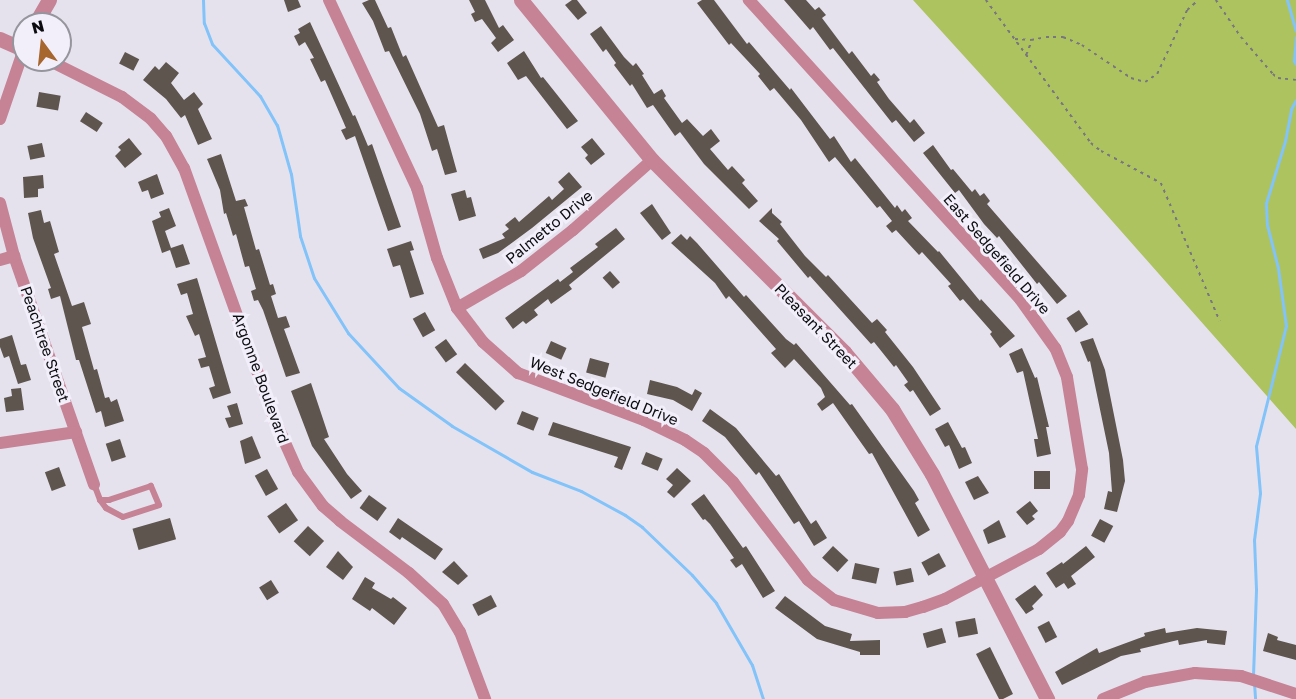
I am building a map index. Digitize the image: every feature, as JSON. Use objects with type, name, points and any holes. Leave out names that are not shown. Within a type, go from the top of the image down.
[{"type":"street","name":"West Sedgefield Drive","points":[[329,0],[417,188],[437,258],[457,308],[483,342],[518,373],[644,420],[685,440],[704,453],[733,482],[808,580],[834,600],[864,611],[905,612],[945,599],[986,579]]},
{"type":"street","name":"Pleasant Street","points":[[521,0],[652,159],[844,352],[892,409],[932,474],[1047,699]]},
{"type":"street","name":"East Sedgefield Drive","points":[[749,0],[1020,299],[1055,348],[1063,364],[1072,395],[1082,468],[1074,509],[1053,538],[986,579]]},
{"type":"street","points":[[0,119],[15,72]]},
{"type":"street","name":"Argonne Boulevard","points":[[72,72],[122,97],[151,119],[166,136],[184,168],[274,418],[298,472],[323,506],[410,573],[443,604],[460,632],[485,699]]},
{"type":"street","name":"Palmetto Drive","points":[[457,308],[521,271],[573,230],[652,159]]},
{"type":"street","name":"Peachtree Street","points":[[0,203],[14,256],[94,484]]},
{"type":"street","points":[[0,260],[14,256]]},
{"type":"street","points":[[0,443],[76,432]]},
{"type":"street","points":[[1102,699],[1145,682],[1195,673],[1256,680],[1296,694]]},
{"type":"lane","points":[[94,484],[100,500],[106,508],[123,517],[159,505],[151,486],[109,500],[100,500]]},
{"type":"path","points":[[986,0],[1091,143],[1101,151],[1161,183],[1220,321]]},
{"type":"path","points":[[1014,39],[1063,37],[1082,45],[1131,78],[1145,82],[1157,74],[1187,10],[1198,0]]},
{"type":"path","points":[[1216,0],[1241,37],[1273,74],[1278,78],[1296,80]]},
{"type":"path","points":[[1026,55],[1031,40]]},
{"type":"green space","points":[[913,0],[1296,0],[1296,429],[1052,153]]},
{"type":"building","points":[[284,0],[298,0],[301,7],[288,12]]},
{"type":"building","points":[[375,0],[388,28],[391,27],[403,57],[406,55],[438,127],[444,125],[457,172],[445,175],[437,149],[432,151],[420,114],[389,51],[385,52],[373,21],[362,3]]},
{"type":"building","points":[[469,0],[485,0],[499,28],[503,25],[514,40],[498,52],[491,43],[496,38],[482,19],[475,22],[471,14],[475,12]]},
{"type":"building","points":[[572,0],[577,0],[587,13],[578,20],[565,5]]},
{"type":"building","points":[[702,0],[714,0],[747,44],[749,42],[790,90],[791,88],[830,139],[834,136],[851,162],[855,158],[895,208],[897,205],[902,212],[905,209],[912,218],[908,221],[939,251],[980,301],[981,299],[1015,336],[1000,348],[990,334],[992,332],[963,299],[960,301],[948,286],[951,284],[922,252],[919,255],[896,230],[892,233],[886,226],[892,221],[880,206],[877,208],[835,157],[829,162],[801,120],[774,88],[770,91],[758,76],[760,74],[731,43],[729,45],[697,3]]},
{"type":"building","points":[[784,0],[806,0],[815,10],[819,7],[826,15],[822,18],[849,54],[852,51],[871,76],[874,73],[880,80],[877,82],[889,99],[910,123],[914,119],[925,133],[914,142],[896,120],[892,123],[833,48],[830,50],[813,27],[810,30]]},
{"type":"building","points":[[310,22],[368,146],[372,144],[401,227],[388,231],[355,136],[346,140],[341,130],[346,128],[325,80],[321,82],[310,59],[314,58],[305,42],[299,46],[294,36],[300,33],[298,29]]},
{"type":"building","points":[[601,26],[624,57],[633,66],[636,63],[654,94],[662,89],[666,96],[664,98],[682,123],[687,119],[703,136],[711,129],[720,141],[710,149],[728,170],[732,166],[745,180],[742,183],[758,201],[749,209],[704,164],[680,132],[675,136],[653,105],[647,108],[632,84],[630,86],[614,65],[616,63],[606,49],[603,52],[590,34]]},
{"type":"building","points":[[524,51],[541,78],[543,77],[578,121],[567,129],[526,76],[518,80],[507,63]]},
{"type":"building","points":[[125,52],[139,59],[133,71],[119,64]]},
{"type":"building","points":[[166,62],[179,73],[171,83],[184,100],[194,92],[203,104],[198,109],[212,139],[198,145],[185,115],[181,118],[166,99],[143,80],[155,66],[159,70]]},
{"type":"building","points":[[39,92],[61,96],[58,111],[36,107]]},
{"type":"building","points":[[86,112],[103,123],[97,132],[80,121]]},
{"type":"building","points":[[129,138],[142,154],[125,168],[115,156],[121,150],[118,147]]},
{"type":"building","points":[[592,138],[605,154],[591,165],[585,158],[588,155],[581,147]]},
{"type":"building","points":[[42,143],[45,157],[30,160],[27,146]]},
{"type":"building","points":[[933,145],[951,170],[953,169],[972,192],[975,189],[980,196],[984,193],[990,201],[987,204],[1067,296],[1057,304],[1039,282],[1037,284],[999,236],[997,238],[984,224],[959,190],[955,193],[923,153]]},
{"type":"building","points":[[221,154],[236,201],[245,199],[248,206],[244,207],[256,250],[259,249],[270,285],[273,284],[276,294],[271,296],[278,318],[286,316],[290,327],[284,329],[300,373],[286,377],[263,310],[258,300],[254,301],[251,291],[256,289],[249,266],[245,267],[236,234],[233,236],[226,213],[224,214],[220,190],[207,159]]},
{"type":"building","points":[[569,172],[582,187],[498,253],[483,259],[479,249],[505,238],[502,234],[509,229],[505,225],[515,217],[519,222],[549,196],[552,200],[564,189],[558,182]]},
{"type":"building","points":[[157,174],[164,194],[151,199],[148,190],[142,192],[138,182]]},
{"type":"building","points":[[43,175],[44,188],[38,189],[38,197],[24,198],[23,177]]},
{"type":"building","points":[[465,190],[467,198],[471,197],[476,216],[459,221],[451,194]]},
{"type":"building","points":[[652,204],[671,233],[662,240],[640,213]]},
{"type":"building","points":[[169,208],[176,226],[165,231],[171,248],[183,244],[190,264],[176,268],[170,250],[162,253],[152,221],[161,217],[159,212]]},
{"type":"building","points":[[772,208],[772,213],[782,222],[780,224],[805,256],[826,277],[828,275],[872,323],[877,319],[887,330],[885,332],[913,367],[941,409],[930,416],[913,390],[910,392],[904,385],[908,382],[896,365],[894,367],[874,342],[871,344],[810,276],[808,278],[777,241],[779,239],[759,221]]},
{"type":"building","points":[[41,210],[44,223],[50,221],[59,252],[54,254],[72,306],[84,302],[91,324],[82,327],[94,370],[97,369],[105,398],[109,397],[111,402],[117,399],[124,421],[105,427],[101,411],[96,413],[79,360],[76,360],[60,296],[51,299],[48,289],[51,288],[33,238],[28,213]]},
{"type":"building","points":[[616,228],[625,239],[569,285],[572,289],[551,304],[548,299],[534,310],[538,315],[526,324],[523,321],[513,329],[505,318],[558,279],[560,282],[573,272],[570,268],[598,247],[595,244]]},
{"type":"building","points":[[681,234],[687,240],[690,236],[744,297],[746,295],[786,339],[794,345],[796,343],[850,405],[852,404],[914,491],[919,500],[915,503],[930,530],[918,537],[872,453],[869,454],[833,403],[822,411],[817,404],[825,397],[821,388],[794,359],[785,368],[771,353],[776,349],[729,296],[726,299],[715,283],[671,243]]},
{"type":"building","points":[[411,241],[414,250],[410,251],[424,294],[410,298],[400,265],[393,267],[387,249]]},
{"type":"building","points":[[610,271],[620,282],[613,289],[603,278]]},
{"type":"building","points":[[197,278],[231,393],[213,399],[209,388],[215,386],[209,366],[201,368],[198,359],[206,357],[199,334],[195,336],[186,316],[193,314],[187,293],[181,295],[177,284]]},
{"type":"building","points":[[1079,310],[1088,324],[1076,332],[1066,318]]},
{"type":"building","points":[[425,312],[435,330],[423,337],[413,319]]},
{"type":"building","points":[[12,335],[21,365],[26,364],[31,380],[18,384],[9,356],[4,358],[0,347],[0,339]]},
{"type":"building","points":[[1093,338],[1105,370],[1123,460],[1125,481],[1117,512],[1104,509],[1108,491],[1112,492],[1109,453],[1090,361],[1088,362],[1080,342]]},
{"type":"building","points":[[446,339],[457,354],[446,363],[435,347]]},
{"type":"building","points":[[551,341],[567,348],[561,360],[546,353]]},
{"type":"building","points":[[1022,348],[1035,378],[1037,377],[1049,427],[1046,427],[1051,454],[1037,457],[1034,439],[1038,439],[1023,371],[1017,373],[1009,354]]},
{"type":"building","points":[[590,358],[609,363],[605,378],[586,372]]},
{"type":"building","points":[[465,363],[505,401],[496,411],[456,372]]},
{"type":"building","points":[[650,380],[677,387],[692,395],[695,389],[702,393],[692,411],[673,400],[647,394]]},
{"type":"building","points":[[311,383],[329,437],[324,439],[347,474],[362,491],[351,499],[312,446],[291,391]]},
{"type":"building","points":[[21,388],[24,410],[6,412],[4,398],[12,396],[11,389]]},
{"type":"building","points":[[237,403],[243,424],[229,428],[225,418],[231,417],[227,406]]},
{"type":"building","points":[[710,409],[736,428],[776,476],[779,474],[811,524],[816,520],[827,538],[814,546],[799,521],[794,524],[759,472],[756,475],[725,437],[702,421]]},
{"type":"building","points":[[522,411],[539,418],[533,431],[517,424]]},
{"type":"building","points":[[553,422],[631,447],[622,470],[614,467],[618,457],[548,435]]},
{"type":"building","points":[[948,422],[962,448],[965,447],[972,463],[959,469],[949,445],[945,447],[935,429]]},
{"type":"building","points":[[252,436],[261,458],[245,464],[240,441]]},
{"type":"building","points":[[120,439],[126,457],[112,462],[106,444]]},
{"type":"building","points":[[646,452],[663,459],[658,471],[641,464]]},
{"type":"building","points":[[59,467],[66,486],[52,491],[45,472]]},
{"type":"building","points":[[677,468],[691,481],[674,498],[667,492],[673,485],[666,479]]},
{"type":"building","points":[[267,469],[278,489],[266,496],[255,476]]},
{"type":"building","points":[[1034,471],[1050,471],[1050,489],[1034,489]]},
{"type":"building","points":[[978,476],[989,493],[974,500],[965,482]]},
{"type":"building","points":[[704,494],[743,548],[746,546],[775,591],[763,598],[742,564],[736,568],[730,560],[734,558],[710,524],[705,519],[703,520],[691,504]]},
{"type":"building","points":[[369,495],[387,508],[377,521],[360,508]]},
{"type":"building","points":[[1030,501],[1038,511],[1032,516],[1035,519],[1027,525],[1016,512]]},
{"type":"building","points":[[286,503],[298,520],[279,533],[267,516]]},
{"type":"building","points":[[170,518],[176,539],[139,550],[133,529]]},
{"type":"building","points":[[398,518],[443,549],[435,560],[402,537],[400,540],[389,532]]},
{"type":"building","points":[[1100,519],[1113,526],[1104,543],[1091,536]]},
{"type":"building","points":[[999,520],[1006,537],[988,544],[983,530]]},
{"type":"building","points":[[308,526],[324,541],[310,556],[294,541]]},
{"type":"building","points":[[833,546],[848,560],[837,572],[822,558]]},
{"type":"building","points":[[1086,546],[1095,557],[1071,576],[1076,584],[1068,589],[1064,583],[1056,588],[1046,573],[1062,562],[1063,564]]},
{"type":"building","points":[[338,551],[353,567],[343,580],[326,567]]},
{"type":"building","points":[[939,553],[946,566],[928,576],[921,562]]},
{"type":"building","points":[[454,561],[468,576],[458,585],[442,572]]},
{"type":"building","points":[[855,563],[879,568],[876,584],[852,579]]},
{"type":"building","points":[[911,568],[914,582],[896,585],[893,572]]},
{"type":"building","points":[[365,577],[375,583],[372,588],[391,599],[393,597],[407,608],[394,625],[372,608],[370,611],[352,599]]},
{"type":"building","points":[[271,580],[279,593],[267,600],[259,587]]},
{"type":"building","points":[[1035,585],[1043,595],[1032,606],[1034,609],[1026,614],[1015,599]]},
{"type":"building","points":[[491,595],[497,607],[478,616],[472,605]]},
{"type":"building","points":[[785,596],[825,626],[852,634],[850,641],[880,640],[880,655],[860,655],[860,652],[817,639],[775,608]]},
{"type":"building","points":[[975,618],[978,634],[958,638],[955,622]]},
{"type":"building","points":[[1049,621],[1057,637],[1046,643],[1037,627]]},
{"type":"building","points":[[942,628],[946,642],[927,648],[923,634]]},
{"type":"building","points":[[1165,628],[1166,633],[1197,628],[1227,631],[1225,645],[1207,643],[1207,640],[1179,645],[1178,640],[1140,649],[1141,652],[1121,656],[1062,685],[1055,672],[1097,648],[1099,653],[1145,636],[1144,633]]},
{"type":"building","points":[[1268,633],[1278,637],[1277,640],[1296,645],[1296,660],[1263,651]]},
{"type":"building","points":[[990,647],[1013,694],[1003,699],[999,699],[976,654]]},
{"type":"waterway","points":[[203,0],[204,23],[212,44],[260,96],[277,125],[291,174],[300,236],[314,278],[348,333],[399,388],[452,426],[532,472],[581,491],[642,527],[692,575],[716,603],[752,665],[763,699]]},
{"type":"waterway","points":[[1287,0],[1296,31]]},
{"type":"waterway","points":[[1296,37],[1294,61],[1296,64]]},
{"type":"waterway","points":[[1253,676],[1256,589],[1254,540],[1260,493],[1256,446],[1286,326],[1278,268],[1267,225],[1266,203],[1285,141],[1291,109],[1296,100]]},
{"type":"waterway","points":[[1254,683],[1255,699]]}]
